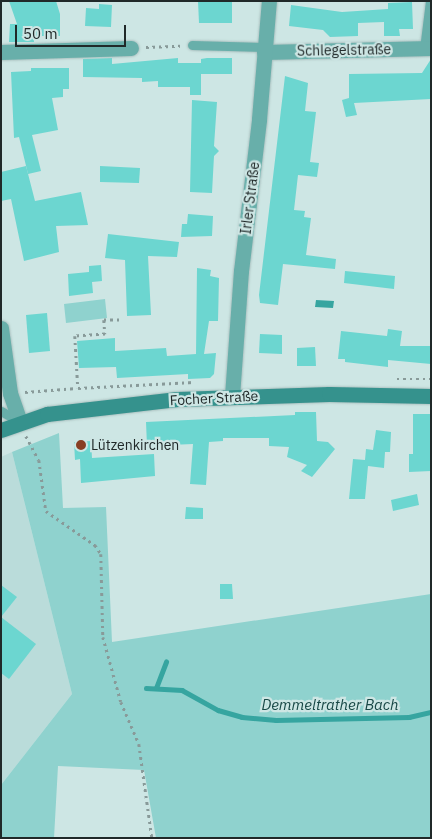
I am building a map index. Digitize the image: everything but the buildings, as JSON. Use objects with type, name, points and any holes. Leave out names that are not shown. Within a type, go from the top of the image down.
[{"type":"main road","name":"Focher Straße","points":[[1,430],[47,414],[113,405],[232,396],[431,396]]},
{"type":"street","name":"Irler Straße","points":[[232,396],[240,280],[269,1]]},
{"type":"street","points":[[1,52],[130,48]]},
{"type":"street","name":"Schlegelstraße","points":[[264,50],[428,49]]},
{"type":"street","points":[[2,336],[10,393],[20,422]]},
{"type":"lane","name":"Schlegelstraße","points":[[428,49],[430,1]]},
{"type":"lane","points":[[192,45],[264,50]]},
{"type":"lane","points":[[1,410],[20,422]]},
{"type":"path","points":[[130,48],[192,45]]},
{"type":"path","points":[[78,388],[75,336],[105,334],[104,320],[119,320]]},
{"type":"path","points":[[10,393],[176,382]]},
{"type":"path","points":[[34,433],[25,435],[39,460],[46,511],[94,545],[103,560],[103,637],[121,702],[139,744],[152,838]]},
{"type":"shaded area","points":[[105,299],[107,318],[66,323],[64,304]]},
{"type":"shaded area","points":[[316,300],[334,301],[333,308],[315,307]]},
{"type":"shaded area","points":[[59,433],[63,508],[106,507],[112,642],[431,594],[431,838],[156,838],[144,770],[58,766],[54,838],[1,838],[1,785],[72,694],[12,452]]},
{"type":"shaded area","points":[[12,452],[72,694],[1,785],[1,457]]},
{"type":"waterway","points":[[156,688],[166,662]]},
{"type":"waterway","name":"Demmeltrather Bach","points":[[146,688],[182,690],[218,710],[242,717],[276,720],[409,717],[431,712]]},
{"type":"place","name":"Lützenkirchen","points":[[81,445]]}]
